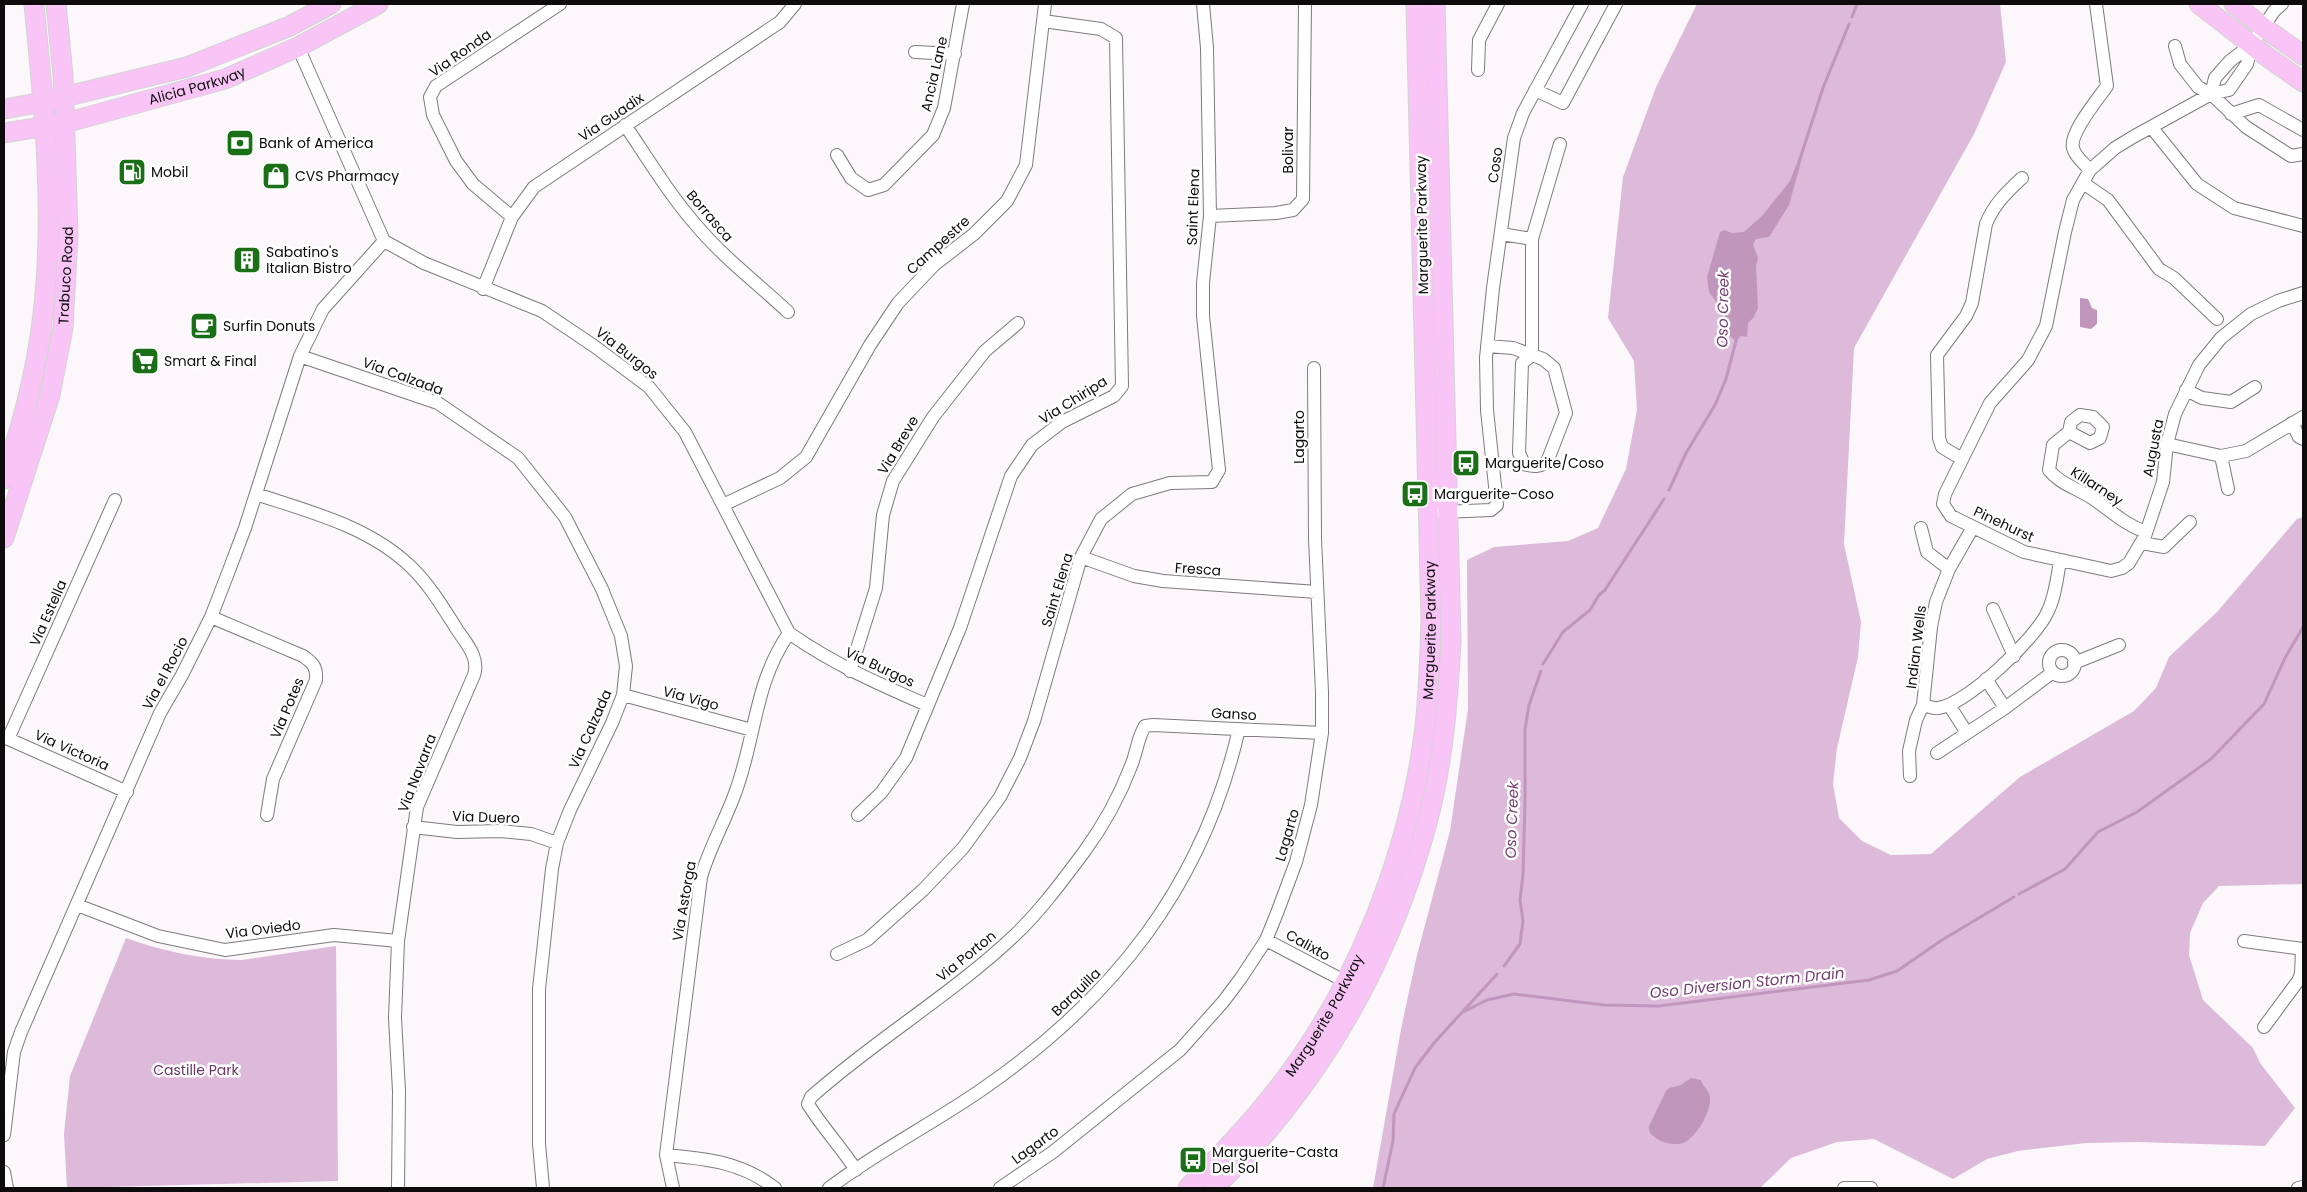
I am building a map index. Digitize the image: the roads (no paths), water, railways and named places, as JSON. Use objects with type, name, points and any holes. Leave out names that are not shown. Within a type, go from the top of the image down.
[{"type":"main road","name":"Trabuco Road","points":[[4,479],[24,413],[43,314],[48,241],[46,125],[34,4]]},
{"type":"main road","name":"Trabuco Road","points":[[4,538],[50,395],[63,328],[68,234],[63,75],[56,4]]},
{"type":"main road","name":"Alicia Parkway","points":[[4,109],[44,102],[187,67],[290,26],[331,4]]},
{"type":"main road","name":"Alicia Parkway","points":[[4,133],[65,123],[225,79],[298,47],[378,4]]},
{"type":"main road","name":"Marguerite Parkway","points":[[1188,1188],[1232,1144],[1274,1095],[1318,1030],[1344,982],[1380,905],[1398,853],[1412,800],[1425,727],[1429,683],[1431,620],[1416,4]]},
{"type":"main road","name":"Marguerite Parkway","points":[[1214,1188],[1244,1158],[1309,1079],[1363,991],[1393,925],[1410,879],[1427,822],[1440,761],[1448,697],[1451,640],[1435,4]]},
{"type":"main road","points":[[2199,4],[2303,82]]},
{"type":"main road","points":[[2234,4],[2303,55]]},
{"type":"main road","points":[[290,26],[298,47]]},
{"type":"street","name":"Via Ronda","points":[[512,217],[473,184],[456,161],[433,115],[430,97],[436,86],[560,4]]},
{"type":"street","name":"Via Guadix","points":[[483,289],[512,217],[534,187],[780,22],[795,4]]},
{"type":"street","name":"Ancia Lane","points":[[837,155],[851,178],[868,190],[884,185],[933,135],[944,108],[963,4]]},
{"type":"street","name":"Campestre","points":[[724,505],[780,478],[806,457],[870,345],[898,303],[934,265],[974,234],[1007,202],[1026,165],[1045,4]]},
{"type":"street","name":"Saint Elena","points":[[838,954],[867,940],[923,890],[963,848],[1000,797],[1020,758],[1034,721],[1081,557],[1101,519],[1132,494],[1170,483],[1212,482],[1219,470],[1203,316],[1203,283],[1210,216],[1207,48],[1203,4]]},
{"type":"street","name":"Bolivar","points":[[1210,216],[1293,210],[1303,199],[1305,4]]},
{"type":"street","points":[[1478,70],[1479,40],[1498,4]]},
{"type":"street","name":"Coso","points":[[1429,513],[1491,510],[1497,504],[1487,410],[1487,346],[1514,138],[1523,113],[1582,4]]},
{"type":"street","points":[[1535,90],[1563,102],[1616,4]]},
{"type":"street","points":[[2090,170],[2076,154],[2072,144],[2080,126],[2107,86],[2096,4]]},
{"type":"street","points":[[2211,94],[2215,78],[2230,60],[2252,44],[2274,11],[2282,4]]},
{"type":"street","name":"Via Chiripa","points":[[858,815],[881,793],[906,758],[960,628],[1011,476],[1032,445],[1062,422],[1114,396],[1122,386],[1116,38],[1101,29],[1043,21]]},
{"type":"street","points":[[2022,178],[1999,199],[1990,213],[1986,224],[1972,303],[1966,316],[1937,355],[1939,438],[1942,447],[1962,459],[1990,403],[2028,360],[2046,326],[2073,200],[2090,170],[2115,148],[2211,94],[2229,90],[2247,64],[2252,44]]},
{"type":"street","points":[[2175,46],[2180,64],[2198,87],[2211,94],[2246,127],[2291,156],[2303,154]]},
{"type":"street","points":[[298,47],[384,241]]},
{"type":"street","points":[[915,52],[955,54]]},
{"type":"street","points":[[2231,114],[2259,105],[2303,130]]},
{"type":"street","name":"Borrasca","points":[[625,125],[670,193],[696,226],[727,258],[788,312]]},
{"type":"street","points":[[2152,128],[2197,184],[2234,208],[2303,226]]},
{"type":"street","points":[[1532,355],[1532,239],[1560,144]]},
{"type":"street","points":[[2083,183],[2108,200],[2159,269],[2174,278],[2216,319]]},
{"type":"street","points":[[1501,234],[1532,239]]},
{"type":"street","name":"Via Burgos","points":[[384,241],[424,263],[542,312],[594,346],[649,387],[685,432],[789,633],[819,654],[850,671],[927,705]]},
{"type":"street","name":"Via el Rocio","points":[[4,1133],[14,1052],[21,1032],[160,713],[211,617],[245,528],[300,356],[323,309],[384,241]]},
{"type":"street","name":"Augusta","points":[[2060,561],[2111,571],[2122,568],[2129,563],[2144,537],[2163,482],[2167,444],[2175,414],[2199,365],[2221,338],[2250,314],[2278,301],[2303,293]]},
{"type":"street","name":"Via Breve","points":[[850,671],[876,588],[883,515],[893,481],[932,417],[985,351],[1018,323]]},
{"type":"street","points":[[1487,346],[1513,348],[1532,355],[1550,363],[1554,368],[1566,413],[1547,462],[1540,466],[1532,467],[1524,464],[1519,453],[1522,363],[1532,355]]},
{"type":"street","name":"Via Calzada","points":[[300,356],[438,403],[518,458],[565,517],[602,588],[621,636],[626,666],[623,695],[612,724],[570,810],[557,843],[538,989],[540,1144],[543,1188]]},
{"type":"street","name":"Lagarto","points":[[1000,1188],[1053,1152],[1180,1050],[1223,1002],[1266,940],[1296,862],[1311,805],[1322,733],[1315,539],[1314,368]]},
{"type":"street","points":[[2186,390],[2202,398],[2231,402],[2255,388]]},
{"type":"street","points":[[2167,444],[2221,456],[2246,451],[2298,420],[2299,437],[2303,439]]},
{"type":"street","name":"Killarney","points":[[2069,432],[2053,446],[2049,470],[2060,480],[2090,497],[2144,537]]},
{"type":"street","points":[[2221,456],[2228,489]]},
{"type":"street","name":"Pinehurst","points":[[1962,459],[1945,494],[1943,504],[1951,516],[2024,552],[2060,561]]},
{"type":"street","name":"Via Navarra","points":[[256,494],[344,523],[390,550],[411,567],[435,594],[475,658],[474,675],[417,807],[413,827],[398,940],[395,1018],[399,1090],[398,1188]]},
{"type":"street","name":"Via Estella","points":[[6,738],[115,500]]},
{"type":"street","points":[[2144,537],[2164,547],[2190,522]]},
{"type":"street","name":"Indian Wells","points":[[1910,776],[1909,751],[1916,720],[1923,704],[1930,627],[1936,602],[1949,568],[1973,527]]},
{"type":"street","points":[[1921,528],[1927,552],[1949,568]]},
{"type":"street","name":"Fresca","points":[[1081,557],[1134,576],[1164,581],[1317,592]]},
{"type":"street","points":[[1923,704],[1937,709],[1949,705],[1986,680],[2014,656],[2029,640],[2047,613],[2055,590],[2060,561]]},
{"type":"street","points":[[1993,609],[2014,656]]},
{"type":"street","name":"Via Potes","points":[[211,617],[303,656],[312,662],[316,670],[316,680],[274,779],[267,815]]},
{"type":"street","name":"Via Astorga","points":[[673,1188],[666,1155],[700,877],[708,853],[735,795],[766,676],[778,650],[789,633]]},
{"type":"street","points":[[2074,663],[2119,646]]},
{"type":"street","points":[[2058,651],[2071,654],[2074,663],[2073,669],[2066,675],[2061,676],[2053,672],[2050,667],[2050,659],[2058,651]]},
{"type":"street","points":[[1937,753],[2005,708],[2053,672]]},
{"type":"street","points":[[1986,680],[2005,708]]},
{"type":"street","name":"Via Vigo","points":[[623,695],[752,730]]},
{"type":"street","points":[[1949,705],[1966,733]]},
{"type":"street","name":"Ganso","points":[[1145,726],[1322,733]]},
{"type":"street","name":"Via Porton","points":[[856,1170],[837,1141],[818,1120],[808,1104],[811,1096],[1017,934],[1053,892],[1085,850],[1117,798],[1132,764],[1140,735],[1145,726]]},
{"type":"street","name":"Barquilla","points":[[829,1188],[985,1087],[1072,1017],[1110,980],[1149,933],[1181,883],[1207,829],[1230,771],[1240,729]]},
{"type":"street","name":"Via Victoria","points":[[6,738],[127,792]]},
{"type":"street","name":"Via Duero","points":[[413,827],[456,832],[502,831],[531,834],[557,843]]},
{"type":"street","name":"Via Oviedo","points":[[77,905],[158,936],[225,950],[334,935],[398,940]]},
{"type":"street","name":"Calixto","points":[[1266,940],[1363,991]]},
{"type":"street","points":[[2244,942],[2303,949],[2301,974],[2298,982],[2264,1027]]},
{"type":"street","points":[[666,1155],[713,1159],[759,1176],[775,1188]]},
{"type":"street","points":[[4,1172],[7,1188]]},
{"type":"street","points":[[2298,1188],[2303,1187]]},
{"type":"street","points":[[1844,1188],[1871,1188]]},
{"type":"water","points":[[1799,158],[1802,158],[1789,205],[1769,237],[1756,239],[1753,244],[1758,258],[1756,266],[1758,308],[1754,317],[1748,323],[1747,337],[1741,336],[1736,341],[1726,333],[1717,303],[1709,292],[1707,277],[1720,232],[1724,230],[1732,233],[1744,232],[1762,216],[1790,181]]},
{"type":"water","points":[[2080,298],[2088,299],[2092,308],[2097,310],[2097,324],[2091,329],[2080,327]]},
{"type":"water","points":[[1691,1078],[1701,1080],[1710,1097],[1706,1117],[1698,1130],[1683,1143],[1673,1144],[1661,1141],[1652,1135],[1649,1131],[1649,1126],[1666,1091],[1669,1088],[1681,1085]]},
{"type":"waterway","name":"Oso Creek","points":[[1852,17],[1857,4]]},
{"type":"waterway","name":"Oso Creek","points":[[1799,162],[1823,88],[1849,24]]},
{"type":"waterway","name":"Oso Creek","points":[[1669,490],[1686,453],[1715,405],[1726,379],[1737,337]]},
{"type":"waterway","name":"Oso Creek","points":[[1543,664],[1563,632],[1590,610],[1599,595],[1605,590],[1664,499]]},
{"type":"waterway","name":"Oso Diversion Storm Drain","points":[[2019,894],[2065,869],[2098,832],[2137,812],[2211,759],[2264,704],[2285,658],[2303,627]]},
{"type":"waterway","name":"Oso Creek","points":[[1504,966],[1520,944],[1523,921],[1520,900],[1523,874],[1525,729],[1529,705],[1541,671]]},
{"type":"waterway","name":"Oso Diversion Storm Drain","points":[[1463,1012],[1487,1000],[1514,994],[1604,1005],[1659,1006],[1869,980],[1897,971],[1942,940],[2014,897]]},
{"type":"waterway","name":"Oso Creek","points":[[1383,1188],[1393,1141],[1394,1114],[1415,1068],[1434,1043],[1497,974]]},
{"type":"place","name":"Bank of America","points":[[240,143]]},
{"type":"place","name":"Mobil","points":[[132,172]]},
{"type":"place","name":"CVS Pharmacy","points":[[276,176]]},
{"type":"place","name":"Sabatino's Italian Bistro","points":[[247,260]]},
{"type":"place","name":"Surfin Donuts","points":[[204,326]]},
{"type":"place","name":"Smart & Final","points":[[145,361]]},
{"type":"place","name":"Marguerite/Coso","points":[[1466,463]]},
{"type":"place","name":"Marguerite-Coso","points":[[1415,494]]},
{"type":"place","name":"Marguerite-Casta Del Sol","points":[[1193,1160]]},
{"type":"park label","name":"Castille Park","points":[[196,1070]]}]
